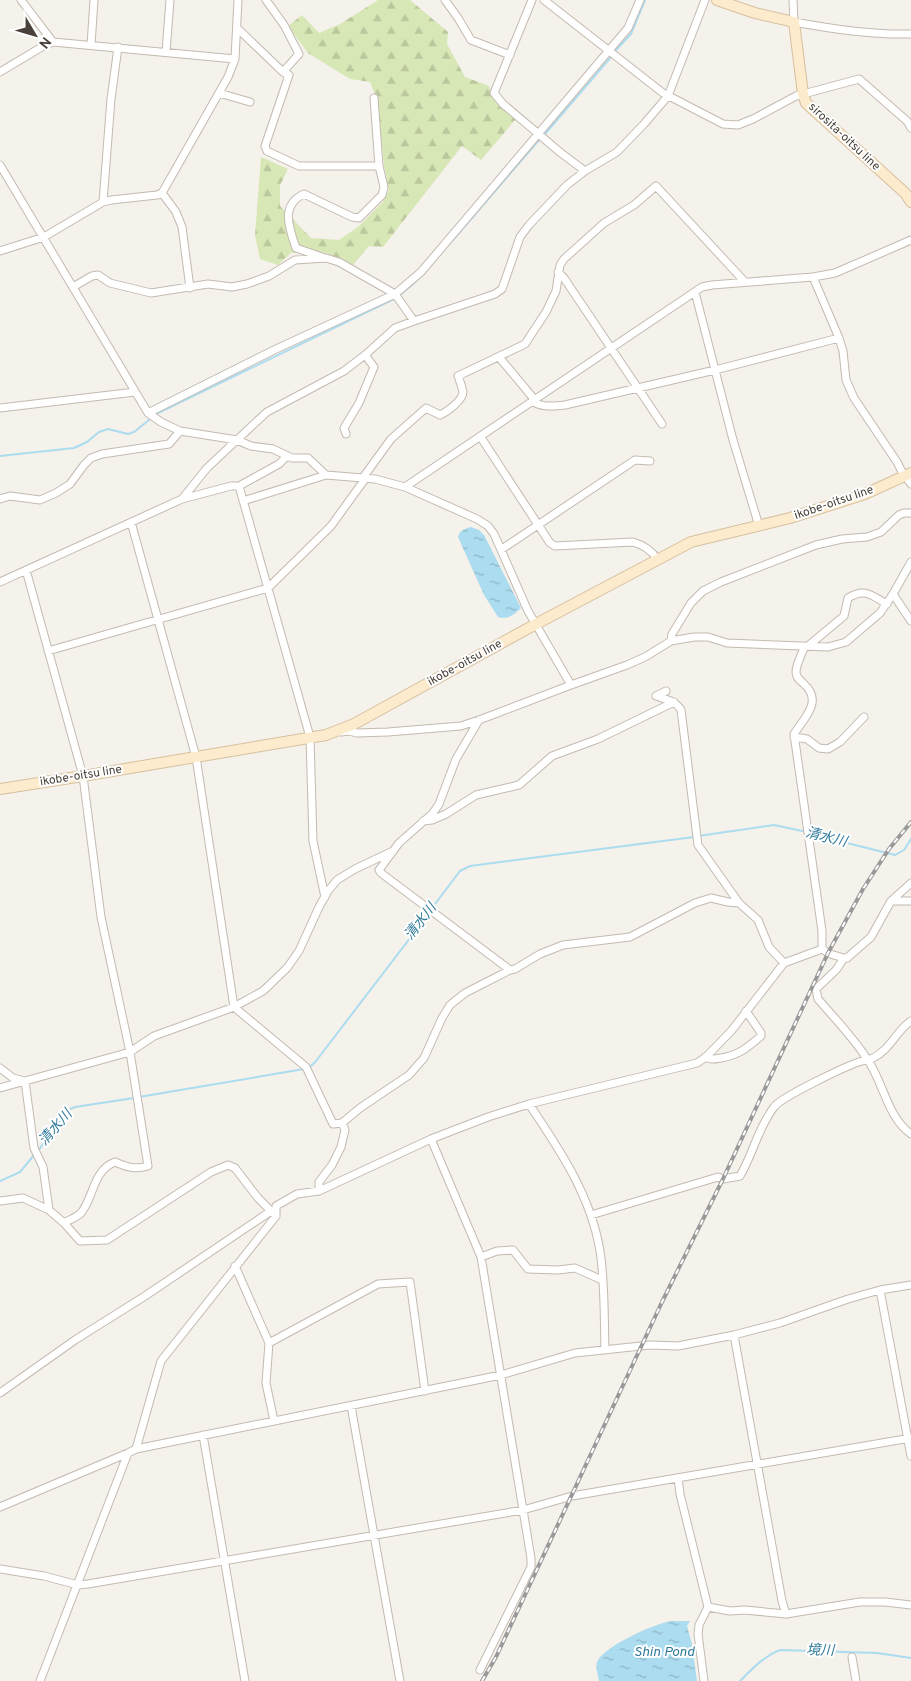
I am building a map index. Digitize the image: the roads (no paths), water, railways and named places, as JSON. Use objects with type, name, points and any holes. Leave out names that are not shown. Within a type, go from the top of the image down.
[{"type":"main road","points":[[717,0],[755,13],[794,22]]},
{"type":"main road","name":"sirosita-oitsu line","points":[[794,22],[803,94],[806,103],[905,193],[911,202]]},
{"type":"main road","name":"ikobe-oitsu line","points":[[0,789],[326,735],[354,724],[690,542],[790,518],[909,478]]},
{"type":"street","points":[[21,0],[54,42]]},
{"type":"street","points":[[91,45],[94,0]]},
{"type":"street","points":[[166,52],[170,0]]},
{"type":"street","points":[[0,251],[44,237],[103,202],[162,193],[228,77],[235,59],[238,0]]},
{"type":"street","points":[[266,0],[284,25],[299,54],[283,72]]},
{"type":"street","points":[[445,0],[471,40],[510,55]]},
{"type":"street","points":[[532,0],[494,93],[503,104],[585,171]]},
{"type":"street","points":[[544,0],[668,96],[723,124],[738,125],[803,94],[859,79],[907,121],[911,128]]},
{"type":"street","points":[[148,413],[274,350],[396,294],[421,272],[609,51],[628,28],[640,0]]},
{"type":"street","points":[[182,499],[207,468],[268,412],[344,371],[395,328],[486,298],[502,289],[520,237],[529,225],[560,193],[585,171],[617,152],[668,96],[705,0]]},
{"type":"street","points":[[792,0],[794,22],[851,32],[889,35],[911,34]]},
{"type":"street","points":[[237,28],[288,75],[265,146],[267,151],[299,166],[380,166]]},
{"type":"street","points":[[0,72],[45,45],[54,42],[235,59]]},
{"type":"street","points":[[103,202],[111,99],[118,47]]},
{"type":"street","points":[[219,93],[250,102]]},
{"type":"street","points":[[374,98],[380,166],[384,188],[382,195],[359,218],[304,194],[296,198],[289,209],[289,228],[296,248],[339,262],[396,294],[414,321]]},
{"type":"street","points":[[0,165],[148,413],[180,431],[236,440],[251,446],[273,449],[292,458],[308,458],[326,475]]},
{"type":"street","points":[[48,650],[268,588],[331,526],[391,439],[426,408],[440,414],[445,413],[462,397],[463,393],[458,376],[525,344],[546,312],[556,291],[558,272],[564,259],[604,223],[634,205],[656,186],[746,282]]},
{"type":"street","points":[[162,193],[176,212],[182,227],[190,288]]},
{"type":"street","points":[[405,487],[702,287],[813,277],[834,273],[911,240]]},
{"type":"street","points":[[73,287],[92,276],[98,276],[110,282],[151,293],[208,284],[232,287],[269,276],[295,260],[326,258]]},
{"type":"street","points":[[558,272],[564,278],[662,424]]},
{"type":"street","points":[[813,277],[839,338],[843,351],[846,380],[854,398],[909,478]]},
{"type":"street","points":[[695,292],[733,440],[759,526]]},
{"type":"street","points":[[499,357],[533,400],[538,405],[546,407],[565,405],[715,370],[839,338]]},
{"type":"street","points":[[346,434],[344,428],[359,404],[374,367],[365,355]]},
{"type":"street","points":[[0,408],[135,392]]},
{"type":"street","points":[[0,499],[10,496],[40,500],[70,484],[84,464],[91,458],[102,454],[169,444],[180,431]]},
{"type":"street","points":[[480,436],[550,543],[555,546],[633,542],[642,545],[653,553],[657,559]]},
{"type":"street","points":[[0,582],[182,499],[231,486],[239,486],[279,464],[287,456]]},
{"type":"street","points":[[502,549],[635,460],[650,461]]},
{"type":"street","points":[[243,501],[326,475],[376,479],[405,487],[482,523],[494,534],[528,611],[571,685]]},
{"type":"street","points":[[239,486],[310,737],[313,841],[325,897]]},
{"type":"street","points":[[671,641],[672,634],[691,603],[703,591],[721,582],[816,545],[842,539],[867,538],[881,532],[899,515],[911,513]]},
{"type":"street","points":[[131,522],[196,757],[234,1007],[307,1069],[333,1124],[342,1123],[409,1074],[424,1058],[450,1005],[465,993],[515,969],[540,954],[563,946],[630,937],[695,903],[711,898],[739,903]]},
{"type":"street","points":[[326,735],[349,731],[357,733],[388,732],[461,726],[627,665],[671,641],[694,637],[708,637],[727,643],[828,647],[846,642],[880,614],[911,562]]},
{"type":"street","points":[[26,570],[83,776],[101,916],[130,1052],[148,1166],[138,1169],[115,1162],[109,1164],[102,1170],[85,1207],[79,1215],[64,1223]]},
{"type":"street","points":[[822,949],[822,931],[794,737],[794,734],[812,707],[814,698],[810,690],[797,678],[796,670],[806,646],[844,616],[848,598],[857,592],[866,592],[887,604]]},
{"type":"street","points":[[893,594],[911,621]]},
{"type":"street","points":[[666,690],[656,696],[674,702],[679,705],[681,710],[698,845],[739,903],[758,920],[769,947],[784,963]]},
{"type":"street","points":[[423,821],[432,820],[446,814],[476,795],[519,785],[552,756],[598,739],[674,702]]},
{"type":"street","points":[[794,737],[807,739],[818,748],[828,749],[840,742],[864,717]]},
{"type":"street","points":[[479,720],[456,759],[439,804],[433,813],[399,843],[380,867],[380,870],[381,873],[510,970]]},
{"type":"street","points":[[0,1088],[130,1052],[154,1036],[234,1007],[263,991],[288,968],[299,951],[325,897],[337,880],[392,851]]},
{"type":"street","points":[[911,883],[891,901],[871,936],[847,958],[844,958],[836,970],[816,989],[818,999],[868,1060],[878,1076],[897,1120],[911,1134]]},
{"type":"street","points":[[891,901],[911,901]]},
{"type":"street","points":[[822,949],[830,954],[844,958]]},
{"type":"street","points":[[136,1449],[161,1361],[235,1266],[273,1214],[276,1206],[297,1194],[319,1191],[431,1139],[488,1117],[529,1104],[697,1063],[732,1030],[784,963],[822,949]]},
{"type":"street","points":[[705,1057],[710,1060],[734,1056],[746,1049],[761,1036],[761,1033],[746,1011]]},
{"type":"street","points":[[591,1215],[718,1177],[723,1179],[740,1176],[748,1162],[760,1131],[775,1105],[835,1072],[874,1058],[888,1047],[911,1021]]},
{"type":"street","points":[[0,1068],[13,1078],[25,1082]]},
{"type":"street","points":[[25,1082],[36,1152],[43,1168],[49,1210]]},
{"type":"street","points":[[529,1104],[561,1152],[582,1191],[591,1215],[600,1250],[605,1350]]},
{"type":"street","points":[[319,1191],[319,1182],[332,1165],[341,1148],[345,1130],[342,1123]]},
{"type":"street","points":[[431,1139],[481,1257],[531,1558],[531,1567],[480,1670]]},
{"type":"street","points":[[0,1201],[23,1198],[49,1210],[80,1241],[107,1240],[211,1172],[228,1165],[235,1168],[273,1214]]},
{"type":"street","points":[[0,1393],[75,1340],[273,1214]]},
{"type":"street","points":[[481,1257],[498,1251],[512,1250],[528,1269],[558,1270],[575,1268],[602,1280]]},
{"type":"street","points":[[235,1266],[269,1343],[266,1383],[274,1421]]},
{"type":"street","points":[[269,1343],[378,1284],[410,1282],[425,1391]]},
{"type":"street","points":[[0,1507],[136,1449],[501,1375],[576,1353],[650,1345],[678,1346],[734,1335],[780,1323],[848,1299],[880,1290],[911,1285]]},
{"type":"street","points":[[880,1290],[911,1456]]},
{"type":"street","points":[[734,1335],[782,1602],[786,1614]]},
{"type":"street","points":[[351,1406],[400,1681]]},
{"type":"street","points":[[203,1435],[245,1681]]},
{"type":"street","points":[[0,1568],[44,1576],[78,1585],[523,1510],[572,1496],[909,1438]]},
{"type":"street","points":[[40,1681],[128,1454]]},
{"type":"street","points":[[678,1478],[680,1494],[708,1607],[700,1624],[698,1634],[704,1681]]},
{"type":"street","points":[[708,1607],[730,1611],[745,1610],[786,1614],[860,1602],[911,1605]]},
{"type":"street","points":[[852,1657],[856,1681]]},
{"type":"water","points":[[471,527],[479,530],[484,535],[521,608],[511,616],[505,618],[498,617],[484,595],[458,537],[463,530]]},
{"type":"water","name":"Shin Pond","points":[[671,1621],[690,1621],[687,1626],[692,1644],[697,1681],[599,1681],[596,1669],[597,1662],[609,1649],[653,1626]]},
{"type":"waterway","points":[[615,51],[631,34],[645,0]]},
{"type":"waterway","points":[[545,134],[611,57]]},
{"type":"waterway","points":[[453,240],[539,140]]},
{"type":"waterway","points":[[401,294],[420,277]]},
{"type":"waterway","points":[[156,414],[394,299]]},
{"type":"waterway","points":[[0,456],[74,448],[87,442],[99,432],[108,429],[128,434],[134,432],[149,420]]},
{"type":"waterway","name":"清水川","points":[[698,836],[774,825],[807,832]]},
{"type":"waterway","name":"清水川","points":[[811,834],[895,855],[904,850],[911,839]]},
{"type":"waterway","name":"清水川","points":[[432,908],[460,871],[470,866],[694,837]]},
{"type":"waterway","name":"清水川","points":[[309,1068],[430,912]]},
{"type":"waterway","name":"清水川","points":[[139,1097],[304,1069]]},
{"type":"waterway","name":"清水川","points":[[38,1151],[68,1110],[75,1107],[134,1098]]},
{"type":"waterway","name":"清水川","points":[[0,1181],[20,1172],[35,1154]]},
{"type":"waterway","name":"境川","points":[[740,1681],[763,1659],[780,1650],[877,1653],[911,1658]]},
{"type":"railway","points":[[482,1681],[496,1657],[828,953],[863,889],[889,849],[911,822]]}]
